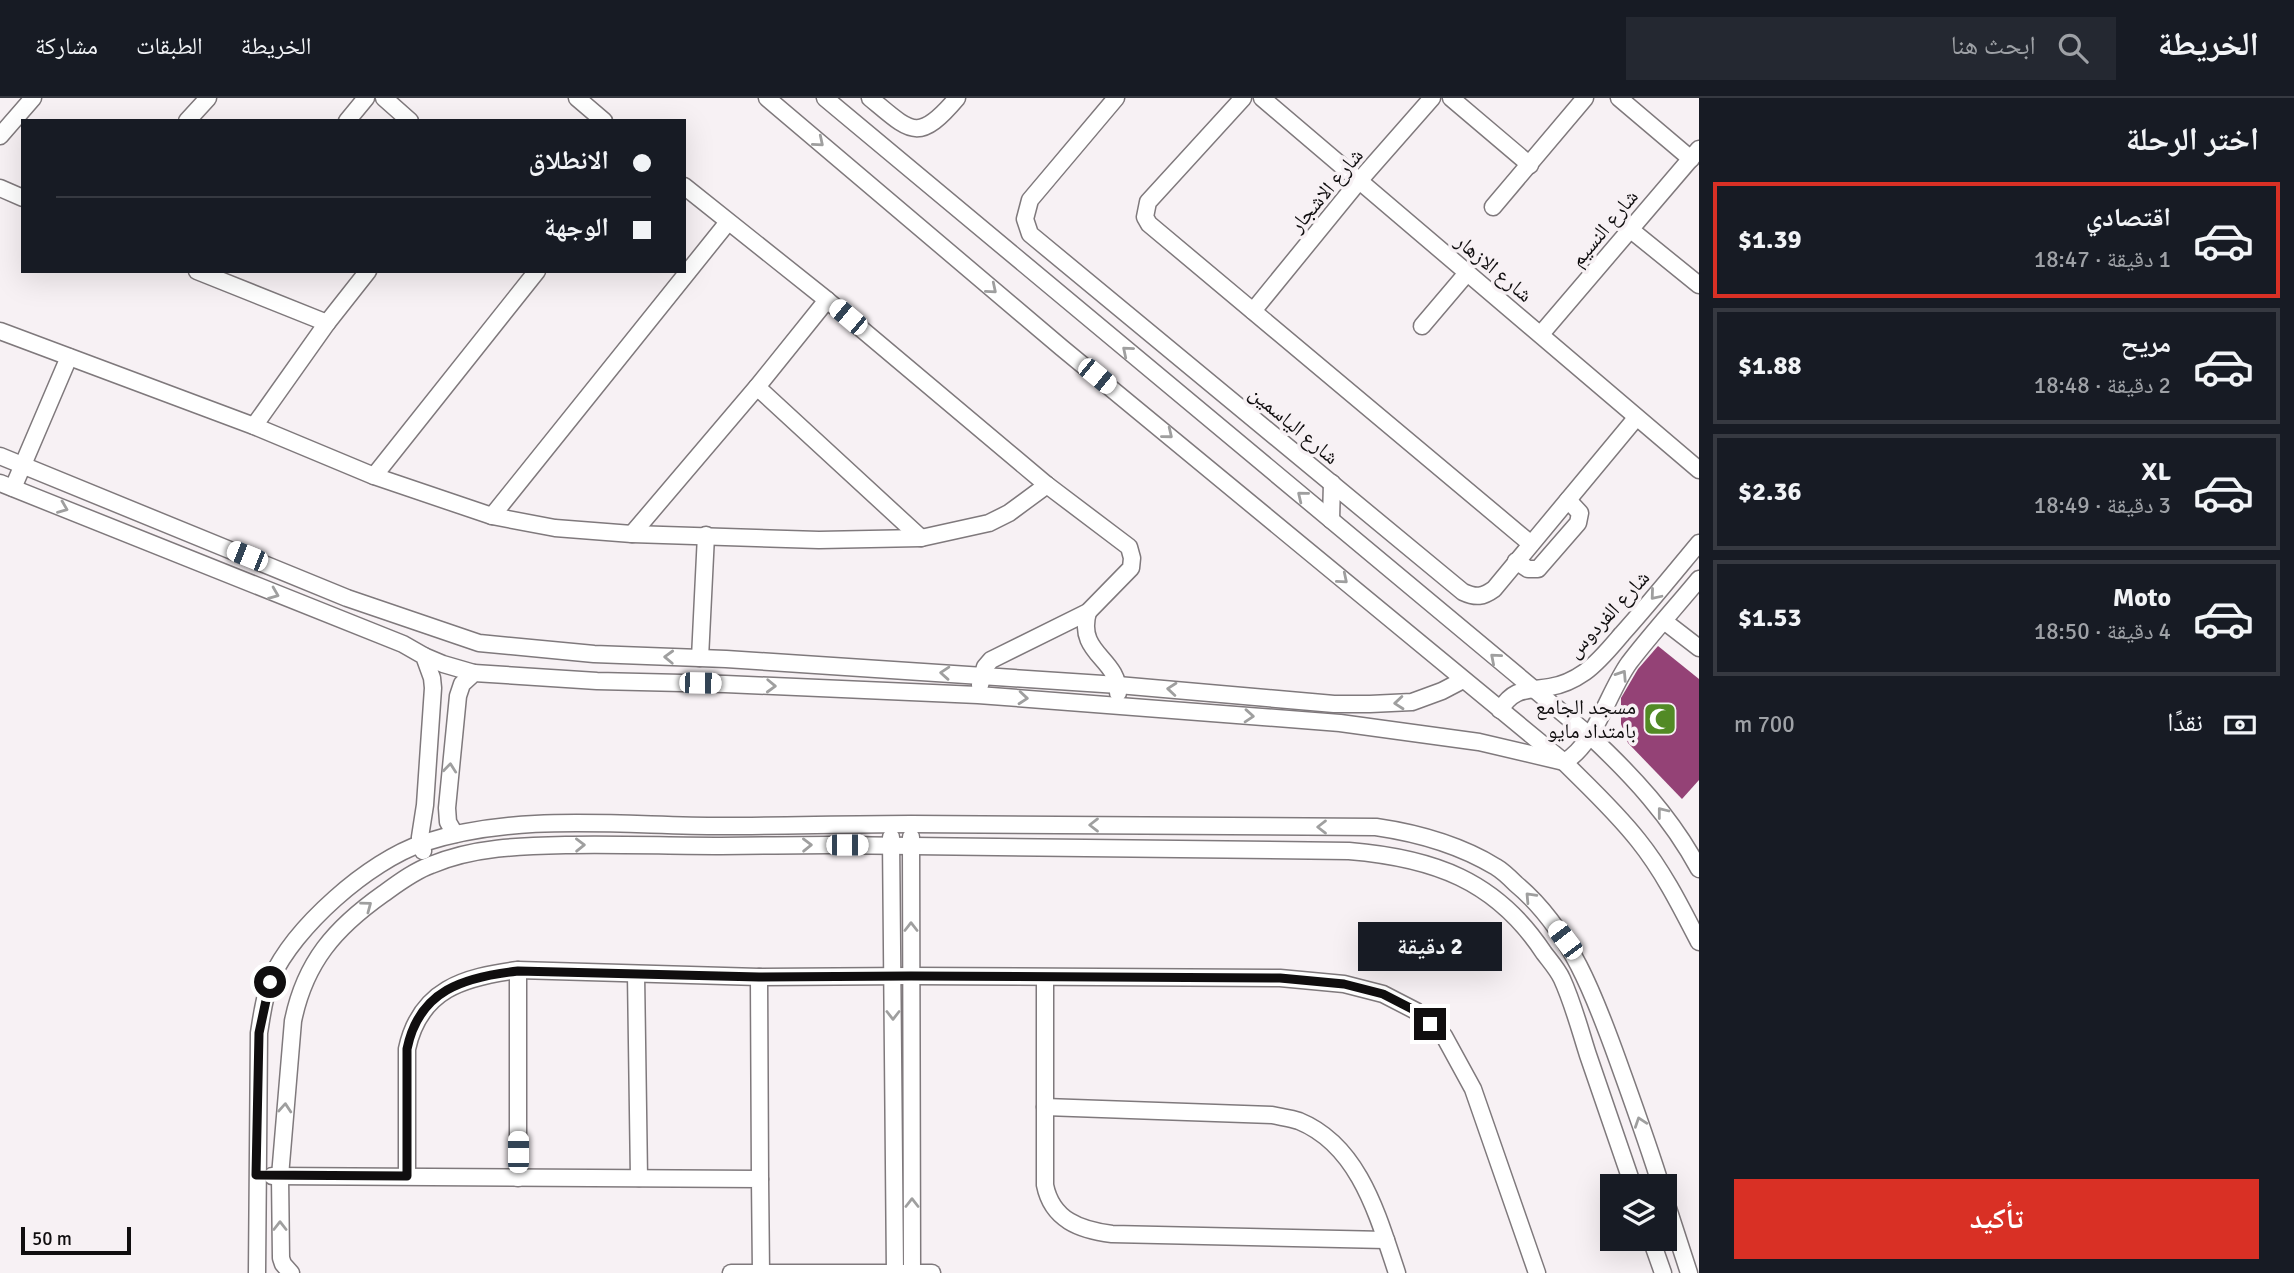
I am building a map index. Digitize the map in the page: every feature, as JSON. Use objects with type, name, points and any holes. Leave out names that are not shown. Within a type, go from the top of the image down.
[{"type":"street","points":[[0,136],[33,98]]},
{"type":"street","points":[[189,119],[208,98]]},
{"type":"street","points":[[348,119],[366,98]]},
{"type":"street","points":[[384,98],[408,119]]},
{"type":"street","points":[[577,98],[602,119]]},
{"type":"street","points":[[766,98],[1062,348],[1563,762],[1618,816],[1639,841],[1661,872],[1699,942]]},
{"type":"street","points":[[825,98],[1589,735],[1663,812],[1699,869]]},
{"type":"street","points":[[870,98],[901,123],[913,128],[932,125],[957,98]]},
{"type":"street","name":"شارع الياسمين","points":[[1116,98],[1036,192],[1026,209],[1025,219],[1030,234],[1464,592],[1474,597],[1485,596],[1494,589],[1636,418]]},
{"type":"street","points":[[1243,98],[1148,202],[1145,218],[1531,544]]},
{"type":"street","name":"شارع الازهار","points":[[1262,98],[1699,471]]},
{"type":"street","name":"شارع الاشجار","points":[[1253,311],[1359,181],[1432,98]]},
{"type":"street","points":[[1451,98],[1530,165]]},
{"type":"street","points":[[1493,207],[1585,98]]},
{"type":"street","points":[[1619,98],[1695,154]]},
{"type":"street","name":"شارع النسيم","points":[[1541,334],[1695,154]]},
{"type":"street","points":[[0,188],[21,197]]},
{"type":"street","points":[[686,188],[827,300],[1047,485],[1093,517],[1132,552],[1131,568],[1088,612],[998,656],[985,667],[978,695]]},
{"type":"street","points":[[492,516],[728,222]]},
{"type":"street","points":[[1631,230],[1699,285]]},
{"type":"street","points":[[1051,288],[1069,266]]},
{"type":"street","points":[[208,273],[327,323]]},
{"type":"street","points":[[254,426],[327,323],[366,273]]},
{"type":"street","points":[[374,476],[535,273]]},
{"type":"street","points":[[1422,326],[1467,273]]},
{"type":"street","points":[[632,534],[827,300]]},
{"type":"street","points":[[0,331],[254,426],[374,476],[492,516],[555,528],[632,534],[819,540],[921,538],[989,523],[1009,513],[1047,485]]},
{"type":"street","points":[[69,357],[22,464],[6,486],[403,644],[443,664],[474,673],[597,681],[978,695],[1340,723],[1479,742],[1563,762],[1579,751],[1618,680],[1699,579]]},
{"type":"street","points":[[757,387],[921,538]]},
{"type":"street","points":[[0,456],[347,597],[479,643],[594,654],[701,657],[982,675],[1334,704],[1412,702],[1463,680]]},
{"type":"street","points":[[1331,520],[1332,484]]},
{"type":"street","points":[[1516,561],[1528,569],[1538,569],[1569,533],[1580,516],[1578,509],[1568,500]]},
{"type":"street","points":[[701,657],[706,535]]},
{"type":"street","name":"شارع الفردوس","points":[[1500,710],[1513,694],[1530,688],[1560,684],[1588,670],[1628,628],[1699,543]]},
{"type":"street","points":[[1088,612],[1085,622],[1088,642],[1116,676],[1118,706]]},
{"type":"street","points":[[1664,621],[1699,649]]},
{"type":"street","points":[[424,656],[433,688],[420,844],[430,865]]},
{"type":"street","points":[[725,684],[726,659]]},
{"type":"street","points":[[455,834],[448,822],[447,808],[458,696],[462,684],[474,673]]},
{"type":"street","points":[[257,1273],[259,1033],[270,982],[280,961],[318,915],[383,863],[420,844],[455,834],[519,825],[586,823],[720,826],[911,824],[1376,827],[1434,839],[1497,867],[1524,890],[1565,940],[1590,986],[1657,1174]]},
{"type":"street","points":[[891,824],[895,1272]]},
{"type":"street","points":[[911,824],[912,1272]]},
{"type":"street","points":[[1162,849],[1163,826]]},
{"type":"street","points":[[291,1273],[281,1258],[280,1176],[293,1021],[298,999],[316,958],[335,933],[393,887],[430,865],[499,848],[910,845],[1349,851],[1386,854],[1420,861],[1480,886],[1506,906],[1531,933],[1562,979],[1629,1174]]},
{"type":"street","points":[[407,1176],[407,1049],[410,1034],[425,1008],[441,993],[462,981],[485,974],[518,971],[759,977],[1280,978],[1344,984],[1383,994],[1416,1011],[1444,1036],[1474,1089],[1537,1273]]},
{"type":"street","points":[[518,971],[518,1178]]},
{"type":"street","points":[[636,974],[639,1178]]},
{"type":"street","points":[[759,977],[761,1273]]},
{"type":"street","points":[[1045,978],[1045,1185],[1048,1199],[1065,1219],[1093,1232],[1112,1234],[1386,1240]]},
{"type":"street","points":[[1045,1107],[1272,1115],[1298,1121],[1321,1133],[1339,1150],[1359,1176],[1377,1213],[1397,1273]]},
{"type":"street","points":[[256,1175],[760,1179]]},
{"type":"street","points":[[1677,1236],[1689,1273]]},
{"type":"street","points":[[1655,1251],[1662,1273]]},
{"type":"street","points":[[731,1273],[932,1273]]},
{"type":"building","name":"مسجد الجامع بامتداد مايو","points":[[1658,646],[1699,679],[1699,780],[1682,799],[1628,743],[1621,724],[1621,698],[1638,669]]},
{"type":"place","name":"مسجد الجامع بامتداد مايو","points":[[1660,719]]},
{"type":"route","points":[[270,982],[259,1033],[256,1175],[407,1176],[407,1049],[410,1034],[425,1008],[441,993],[462,981],[485,974],[518,971],[759,977],[1280,978],[1344,984],[1383,994],[1416,1011],[1430,1024]]}]
